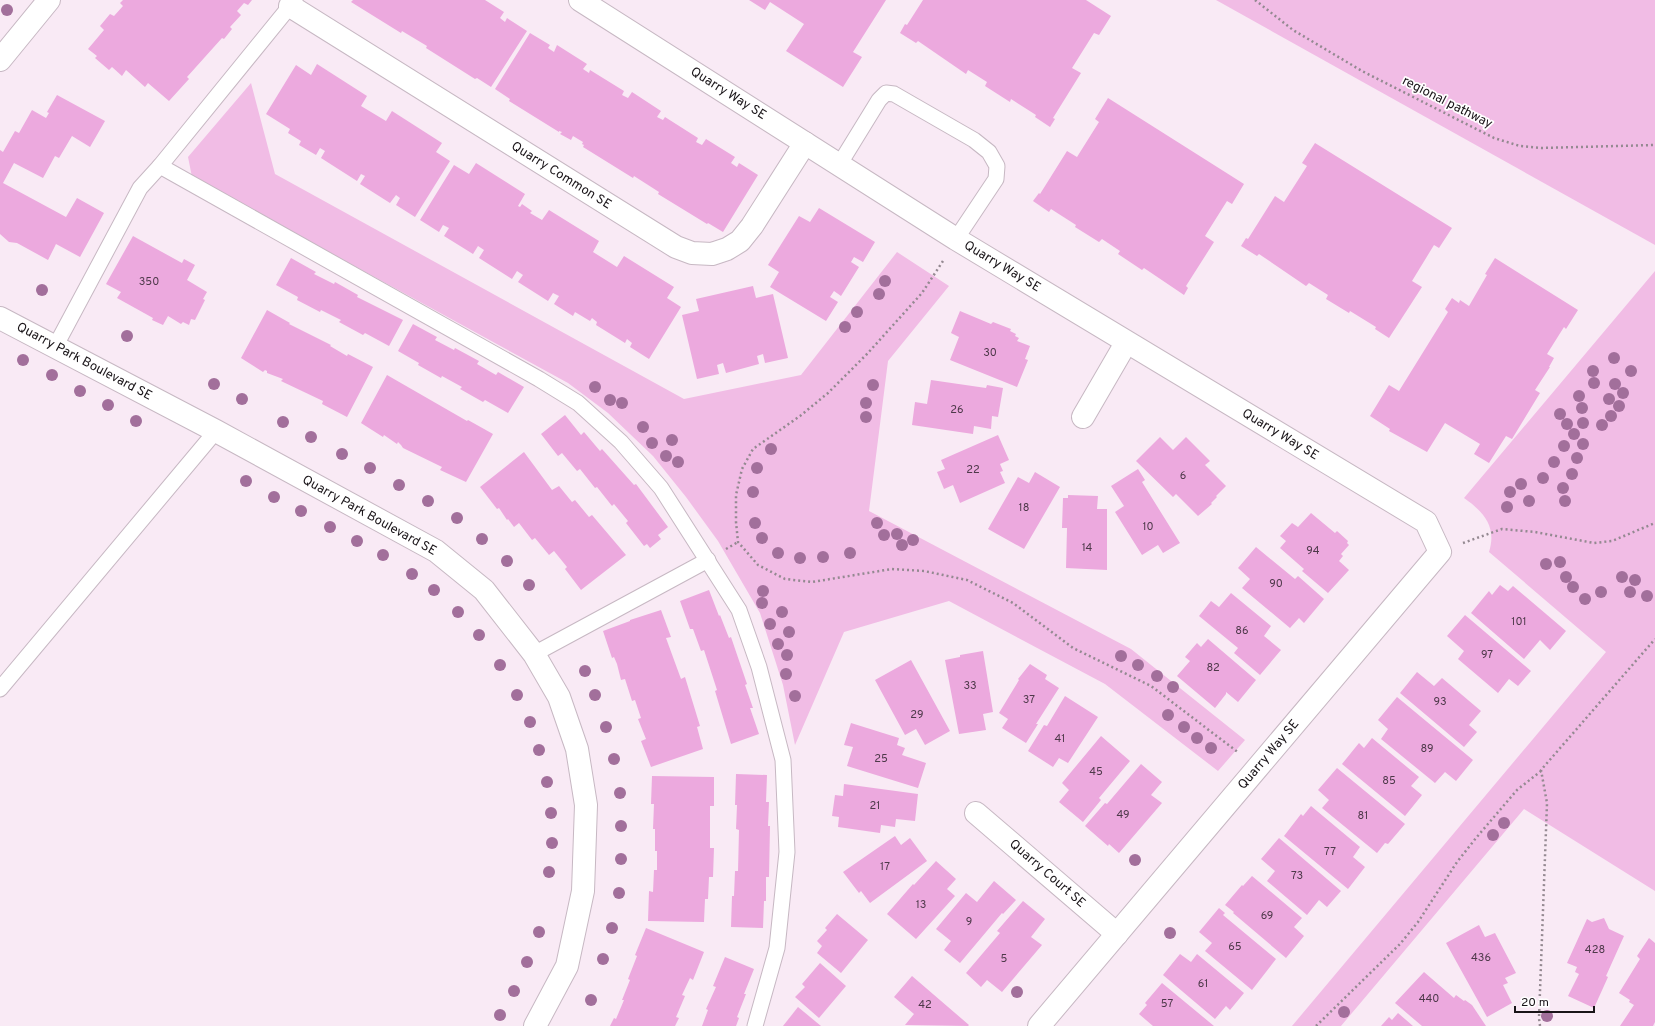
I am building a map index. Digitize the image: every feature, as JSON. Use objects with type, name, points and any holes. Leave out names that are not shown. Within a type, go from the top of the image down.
[{"type":"street","points":[[0,60],[49,0]]},
{"type":"street","name":"Quarry Way SE","points":[[580,0],[956,239],[1126,343],[1426,522],[1440,552],[1039,1026]]},
{"type":"street","name":"Quarry Common SE","points":[[292,3],[676,247],[692,253],[712,254],[728,249],[740,242],[752,226],[805,143]]},
{"type":"street","name":"Quarry Park Boulevard SE","points":[[0,318],[216,431],[436,551],[484,590],[534,654],[559,697],[577,749],[586,805],[583,891],[567,966],[535,1026]]},
{"type":"street","points":[[1083,417],[1126,343]]},
{"type":"street","name":"Quarry Court SE","points":[[976,813],[1117,934]]},
{"type":"lane","points":[[55,346],[140,188],[160,166],[292,3]]},
{"type":"lane","points":[[839,165],[878,100],[886,93],[894,94],[974,140],[989,152],[997,166],[996,179],[956,239]]},
{"type":"lane","points":[[160,166],[539,379],[578,403],[621,442],[661,488],[739,610],[759,667],[783,760],[787,852],[777,948],[755,1026]]},
{"type":"lane","points":[[0,689],[216,431]]},
{"type":"lane","points":[[534,654],[708,560]]},
{"type":"path","name":"regional pathway","points":[[1255,0],[1293,30],[1362,71],[1494,138],[1520,146],[1541,148],[1655,145]]},
{"type":"path","points":[[956,239],[922,293],[867,354],[828,393],[805,412],[754,449],[742,469],[736,495],[738,542],[758,565],[785,580],[812,582],[892,570],[924,571],[967,580],[1013,603],[1073,648],[1150,686],[1241,754],[1256,770]]},
{"type":"path","points":[[1440,552],[1502,529],[1535,532],[1594,543],[1612,541],[1655,523]]},
{"type":"path","points":[[1316,1026],[1400,944],[1418,922],[1457,862],[1476,838],[1517,790],[1541,770],[1655,639]]},
{"type":"path","points":[[1540,1026],[1543,870],[1547,803],[1541,770]]},
{"type":"shaded area","points":[[1216,0],[1655,0],[1655,245]]},
{"type":"shaded area","points":[[251,83],[275,174],[684,399],[801,375],[897,252],[949,286],[888,361],[869,511],[1131,649],[1245,740],[1218,771],[1105,684],[949,601],[844,632],[795,745],[783,685],[760,613],[718,541],[686,497],[653,456],[608,413],[568,383],[192,177],[188,157]]},
{"type":"shaded area","points":[[1655,271],[1655,891],[1524,809],[1341,1026],[1292,1026],[1606,652],[1489,552],[1491,535],[1487,521],[1471,503],[1464,498]]},
{"type":"building","points":[[123,0],[252,0],[248,5],[244,3],[237,11],[241,15],[230,27],[232,29],[187,77],[189,79],[169,101],[148,83],[145,87],[126,70],[122,76],[112,67],[109,70],[95,58],[97,56],[88,49],[104,30],[100,26],[110,14],[114,16],[123,6],[120,3]]},
{"type":"building","points":[[353,0],[485,0],[504,12],[500,18],[505,22],[507,18],[527,31],[491,87],[477,78],[475,79],[426,48],[427,46],[402,31],[401,33],[351,2]]},
{"type":"building","points":[[749,0],[886,0],[853,52],[862,57],[843,87],[786,51],[804,24],[770,2],[765,10]]},
{"type":"building","points":[[923,0],[1086,0],[1111,16],[1099,35],[1094,33],[1072,68],[1081,73],[1053,118],[1055,119],[1050,127],[1035,117],[1036,115],[1011,99],[1010,102],[985,86],[987,82],[968,70],[966,74],[918,41],[916,43],[900,33]]},
{"type":"building","points":[[530,33],[550,45],[548,48],[554,52],[557,45],[587,64],[583,69],[589,73],[590,70],[624,91],[622,95],[628,98],[632,92],[661,111],[657,117],[663,120],[665,117],[698,138],[696,142],[702,145],[706,139],[735,157],[731,163],[737,167],[739,163],[758,175],[723,232],[658,194],[659,192],[634,176],[633,178],[583,147],[583,142],[573,136],[571,140],[560,134],[562,132],[559,132],[509,101],[510,99],[495,89]]},
{"type":"building","points":[[317,64],[367,96],[361,106],[386,121],[392,111],[442,143],[436,152],[450,161],[415,217],[396,205],[400,198],[396,195],[390,203],[360,184],[365,176],[361,174],[357,181],[321,158],[325,151],[320,148],[316,155],[299,145],[301,141],[288,133],[290,129],[266,114],[296,65],[311,75]]},
{"type":"building","points":[[57,95],[105,121],[90,147],[72,136],[59,158],[55,156],[43,178],[14,163],[3,183],[66,217],[77,198],[104,213],[80,257],[56,244],[48,260],[17,243],[9,242],[0,234],[0,150],[3,152],[15,131],[19,133],[32,110],[46,118],[49,113],[47,112]]},
{"type":"building","points":[[1108,98],[1244,184],[1232,204],[1227,201],[1205,236],[1214,242],[1186,286],[1188,288],[1184,295],[1144,268],[1142,270],[1118,254],[1120,251],[1102,239],[1099,242],[1075,227],[1076,225],[1051,209],[1049,212],[1033,201],[1039,193],[1040,194],[1067,151],[1077,157],[1099,122],[1095,119]]},
{"type":"building","points":[[1315,143],[1452,228],[1439,248],[1434,245],[1412,281],[1422,287],[1389,338],[1375,329],[1376,327],[1350,311],[1349,313],[1326,299],[1328,295],[1309,283],[1306,286],[1259,254],[1257,256],[1241,246],[1246,238],[1248,239],[1275,196],[1284,202],[1307,166],[1302,163]]},
{"type":"building","points":[[476,163],[525,194],[518,206],[520,207],[522,204],[532,211],[530,213],[542,220],[549,210],[599,241],[593,252],[617,267],[624,256],[674,287],[667,298],[681,307],[649,359],[630,347],[632,343],[627,339],[625,343],[596,325],[597,322],[592,318],[590,321],[575,312],[573,316],[554,304],[559,296],[553,293],[548,301],[518,282],[523,275],[517,271],[512,279],[479,258],[484,250],[478,246],[473,254],[444,236],[449,228],[443,225],[439,232],[420,220],[454,165],[469,174]]},
{"type":"building","points":[[819,208],[875,242],[863,262],[854,257],[851,262],[859,267],[841,296],[834,291],[830,297],[838,302],[826,321],[770,287],[779,272],[768,265],[799,216],[810,222]]},
{"type":"building","points":[[133,236],[182,263],[184,259],[195,265],[187,280],[207,292],[203,299],[205,300],[195,320],[191,319],[189,325],[183,322],[181,324],[168,316],[163,325],[152,320],[153,318],[117,298],[121,292],[106,284]]},
{"type":"building","points":[[291,258],[316,272],[314,274],[334,284],[335,282],[358,295],[357,297],[403,320],[389,346],[365,333],[363,335],[339,322],[341,320],[321,310],[320,312],[297,300],[298,297],[276,285]]},
{"type":"building","points":[[1495,258],[1578,310],[1566,329],[1564,327],[1547,354],[1554,358],[1535,390],[1540,393],[1512,439],[1506,436],[1489,463],[1474,454],[1480,444],[1445,423],[1427,452],[1389,431],[1390,429],[1370,416],[1389,385],[1399,391],[1448,312],[1445,309],[1452,298],[1459,303],[1460,300],[1469,306]]},
{"type":"building","points":[[753,286],[756,298],[773,294],[788,358],[765,363],[763,354],[757,356],[759,364],[726,373],[723,363],[717,365],[719,374],[697,379],[682,315],[699,311],[696,299]]},
{"type":"building","points":[[267,310],[290,323],[289,324],[331,345],[330,346],[347,356],[348,354],[373,367],[347,417],[322,404],[323,401],[281,381],[283,379],[267,373],[265,370],[263,372],[241,358]]},
{"type":"building","points":[[960,311],[991,324],[993,322],[1011,329],[1010,331],[1016,334],[1015,336],[1019,338],[1017,341],[1030,346],[1025,359],[1028,360],[1017,387],[950,360],[959,337],[951,333]]},
{"type":"building","points":[[413,324],[437,337],[435,340],[454,350],[455,348],[479,361],[477,364],[496,375],[498,372],[524,387],[508,413],[485,400],[483,402],[460,389],[462,387],[442,376],[441,378],[418,365],[419,363],[398,351]]},
{"type":"building","points":[[387,375],[467,421],[468,420],[493,434],[466,482],[440,470],[442,467],[403,448],[398,442],[397,444],[384,435],[383,437],[361,423]]},
{"type":"building","points":[[931,380],[986,388],[987,385],[1003,388],[998,417],[992,416],[991,429],[974,426],[973,434],[912,425],[915,402],[927,404]]},
{"type":"building","points":[[565,415],[581,435],[584,432],[600,451],[602,449],[634,485],[636,484],[668,527],[658,535],[661,539],[650,548],[647,544],[644,546],[626,523],[628,521],[614,504],[612,506],[597,487],[595,488],[580,469],[577,471],[562,453],[558,456],[541,434]]},
{"type":"building","points":[[998,435],[1009,460],[1000,464],[1003,471],[1000,472],[1005,483],[960,503],[953,485],[944,489],[937,472],[945,469],[941,460]]},
{"type":"building","points":[[1160,437],[1173,450],[1186,437],[1210,461],[1205,465],[1226,486],[1216,496],[1217,497],[1211,503],[1212,504],[1198,516],[1176,494],[1173,497],[1136,461]]},
{"type":"building","points":[[524,452],[552,490],[559,486],[572,502],[575,500],[589,517],[592,515],[626,555],[581,590],[565,569],[567,567],[554,551],[549,555],[535,538],[532,540],[519,523],[514,527],[499,508],[497,509],[480,487]]},
{"type":"building","points":[[1138,469],[1145,480],[1142,482],[1180,543],[1163,553],[1158,545],[1142,555],[1115,512],[1124,506],[1111,486]]},
{"type":"building","points":[[1035,472],[1060,487],[1024,549],[988,529],[1018,477],[1029,483]]},
{"type":"building","points":[[1068,495],[1098,496],[1097,509],[1107,509],[1107,570],[1066,568],[1067,528],[1062,528],[1063,498],[1068,498]]},
{"type":"building","points":[[1311,513],[1335,533],[1337,531],[1348,541],[1347,543],[1349,545],[1341,554],[1343,556],[1339,561],[1349,570],[1328,593],[1302,571],[1304,569],[1280,548],[1286,541],[1280,536],[1292,523],[1298,527]]},
{"type":"building","points":[[1256,547],[1295,579],[1298,576],[1324,599],[1304,623],[1299,618],[1290,628],[1242,588],[1250,579],[1238,568]]},
{"type":"building","points":[[1500,585],[1508,591],[1513,586],[1566,631],[1550,650],[1540,640],[1524,659],[1471,613],[1489,591],[1492,595]]},
{"type":"building","points":[[709,590],[729,638],[731,637],[747,684],[745,685],[753,708],[750,708],[759,734],[731,744],[715,691],[717,690],[704,650],[701,651],[693,629],[690,629],[680,601]]},
{"type":"building","points":[[1231,593],[1271,626],[1264,636],[1281,650],[1260,675],[1234,653],[1238,648],[1199,616],[1211,601],[1219,607]]},
{"type":"building","points":[[661,610],[671,637],[666,638],[681,679],[685,677],[700,726],[697,727],[703,749],[651,767],[641,741],[646,739],[638,719],[641,718],[635,700],[632,701],[625,679],[621,680],[617,664],[614,657],[612,658],[603,631]]},
{"type":"building","points":[[1465,615],[1531,671],[1518,686],[1509,679],[1498,693],[1458,659],[1464,651],[1447,636]]},
{"type":"building","points":[[1208,639],[1256,680],[1238,702],[1226,692],[1215,708],[1177,676],[1190,661],[1185,657],[1197,643],[1201,647]]},
{"type":"building","points":[[983,651],[993,712],[983,714],[986,730],[959,734],[945,660],[960,657],[960,655]]},
{"type":"building","points":[[911,660],[950,731],[925,745],[916,729],[905,735],[875,680]]},
{"type":"building","points":[[1030,664],[1047,675],[1045,679],[1059,688],[1036,724],[1038,724],[1026,743],[1002,728],[1008,719],[999,713],[1019,680],[1018,679]]},
{"type":"building","points":[[1417,672],[1434,686],[1442,678],[1481,711],[1469,725],[1477,732],[1464,747],[1400,693]]},
{"type":"building","points":[[1065,696],[1098,717],[1068,763],[1059,758],[1053,767],[1028,751],[1044,725],[1047,726]]},
{"type":"building","points":[[1397,697],[1473,760],[1456,781],[1445,772],[1435,783],[1381,739],[1388,729],[1378,720]]},
{"type":"building","points":[[851,723],[899,738],[897,745],[905,748],[902,755],[926,763],[918,788],[847,766],[853,747],[844,745]]},
{"type":"building","points":[[1101,736],[1130,761],[1099,798],[1101,800],[1083,822],[1059,802],[1069,790],[1062,783]]},
{"type":"building","points":[[1372,738],[1419,777],[1411,786],[1422,795],[1405,816],[1342,764],[1359,743],[1364,748]]},
{"type":"building","points":[[1141,764],[1162,782],[1151,795],[1162,803],[1119,853],[1109,844],[1108,846],[1085,826],[1105,803],[1107,804]]},
{"type":"building","points":[[1337,768],[1405,824],[1388,844],[1385,843],[1377,853],[1322,808],[1329,800],[1318,790]]},
{"type":"building","points":[[736,774],[767,775],[766,802],[769,802],[768,826],[770,826],[769,877],[766,877],[766,901],[764,901],[763,928],[731,927],[732,896],[734,896],[735,871],[738,871],[739,830],[736,829]]},
{"type":"building","points":[[652,776],[714,777],[714,806],[710,806],[710,848],[714,848],[713,877],[709,877],[708,899],[705,899],[704,922],[648,921],[649,891],[653,892],[654,870],[657,870],[655,829],[653,829],[654,804],[651,804]]},
{"type":"building","points":[[844,784],[918,794],[915,821],[896,819],[895,827],[881,825],[880,833],[838,827],[839,817],[832,816],[835,795],[843,796]]},
{"type":"building","points":[[1311,806],[1360,847],[1353,857],[1365,867],[1348,889],[1284,836],[1301,814],[1303,816]]},
{"type":"building","points":[[895,836],[901,845],[910,838],[927,861],[870,903],[861,891],[859,893],[843,872]]},
{"type":"building","points":[[1279,838],[1341,891],[1327,907],[1319,900],[1307,915],[1267,881],[1275,871],[1261,859]]},
{"type":"building","points":[[936,861],[956,879],[947,889],[955,896],[916,939],[887,914],[913,884],[914,885]]},
{"type":"building","points":[[1252,876],[1302,918],[1294,927],[1304,936],[1286,958],[1225,905]]},
{"type":"building","points":[[994,881],[1016,900],[1003,914],[1002,913],[960,963],[944,950],[951,941],[936,929],[966,893],[977,902]]},
{"type":"building","points":[[1023,901],[1045,919],[1031,937],[1042,945],[1002,992],[987,980],[981,987],[966,973],[1000,933],[997,931]]},
{"type":"building","points":[[1219,908],[1225,913],[1223,915],[1276,959],[1252,990],[1205,951],[1212,943],[1199,932]]},
{"type":"building","points":[[837,914],[868,940],[841,973],[817,953],[822,946],[817,941],[827,930],[825,928]]},
{"type":"building","points":[[1604,918],[1609,929],[1624,936],[1606,976],[1608,977],[1594,1008],[1568,996],[1579,974],[1575,972],[1577,967],[1567,963],[1587,919],[1592,922]]},
{"type":"building","points":[[1479,925],[1485,937],[1495,933],[1516,973],[1505,978],[1508,983],[1503,985],[1512,1003],[1487,1017],[1446,943]]},
{"type":"building","points":[[646,928],[704,952],[693,980],[690,978],[682,995],[685,996],[676,1017],[679,1018],[675,1026],[610,1026],[614,1018],[616,1019],[624,1000],[622,1000],[630,980],[628,979],[637,956],[635,955]]},
{"type":"building","points":[[1649,938],[1655,943],[1655,1022],[1653,1026],[1620,1026],[1634,1005],[1629,1002],[1630,1000],[1619,993],[1640,959],[1637,956]]},
{"type":"building","points":[[1180,954],[1191,962],[1197,954],[1244,993],[1230,1010],[1226,1006],[1215,1019],[1163,975]]},
{"type":"building","points":[[725,957],[754,969],[744,994],[746,994],[737,1017],[739,1018],[736,1026],[702,1026],[708,1010],[706,1009],[716,987],[713,986]]},
{"type":"building","points":[[820,963],[846,986],[819,1018],[795,997],[805,987],[802,984]]},
{"type":"building","points":[[1424,972],[1454,998],[1456,995],[1472,1005],[1486,1026],[1422,1026],[1395,1003]]},
{"type":"building","points":[[912,976],[969,1025],[905,1025],[914,1014],[894,997]]},
{"type":"building","points":[[1162,983],[1214,1026],[1153,1026],[1139,1014],[1147,1005],[1145,1003]]},
{"type":"building","points":[[798,1007],[821,1026],[783,1026]]},
{"type":"building","points":[[1398,1013],[1413,1026],[1381,1026],[1389,1017],[1392,1020]]}]
